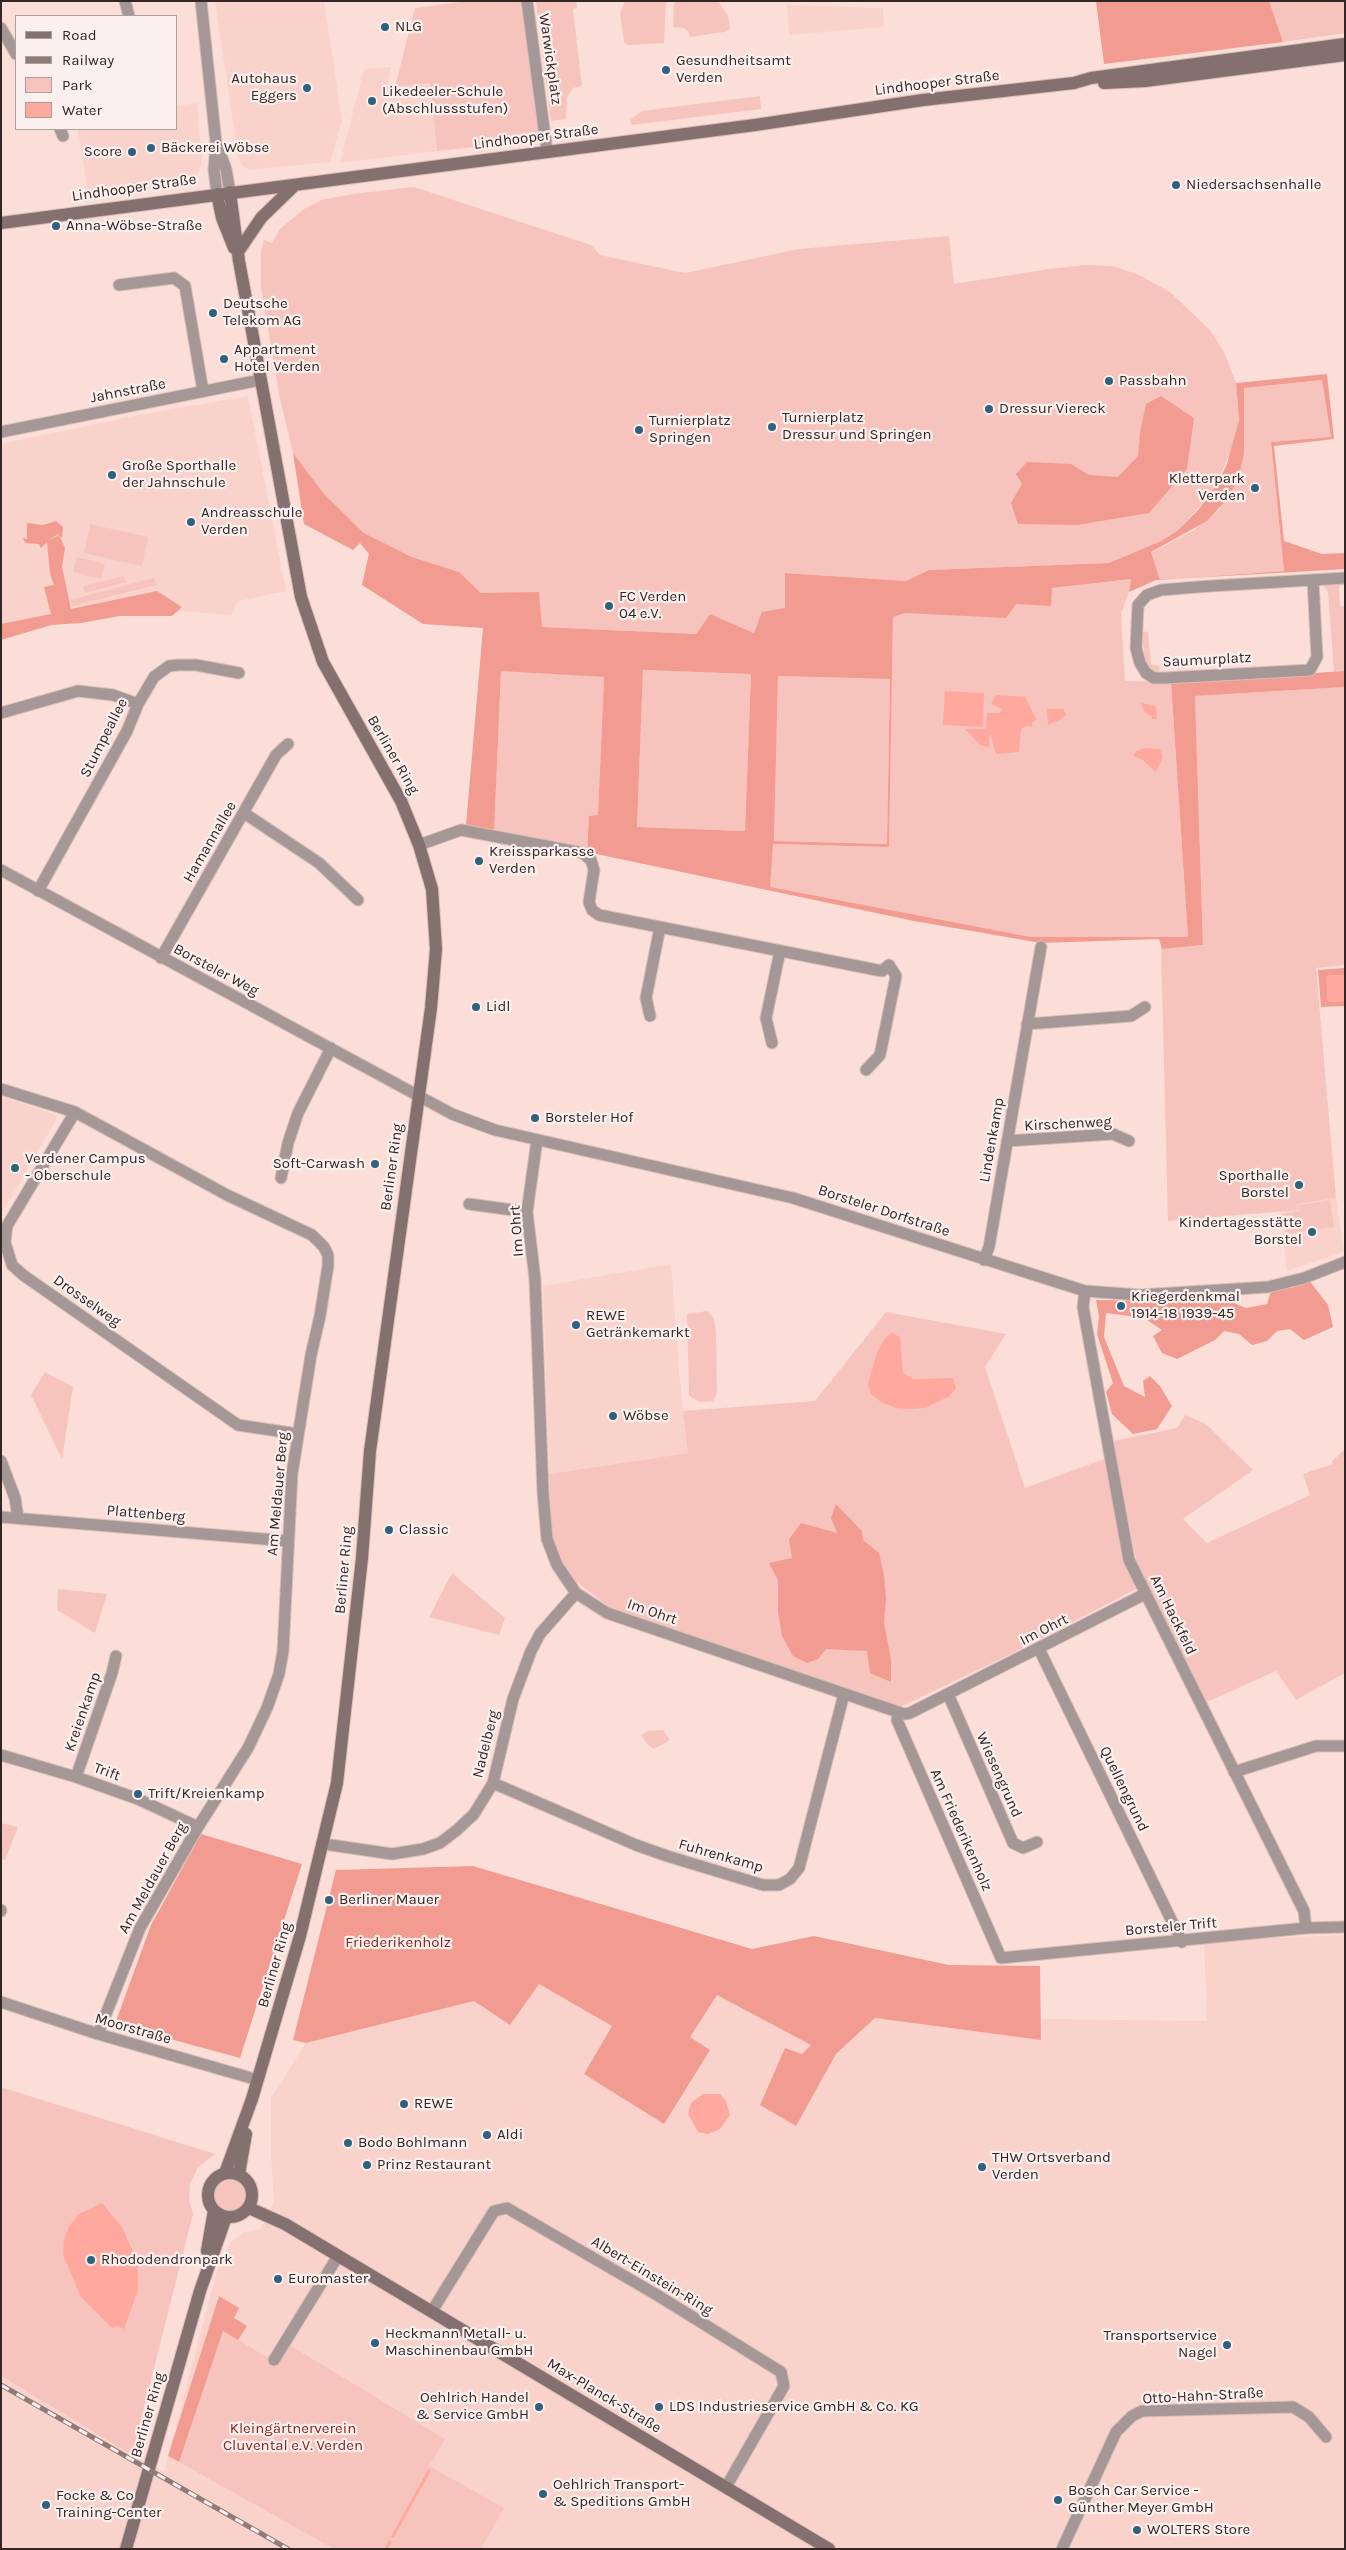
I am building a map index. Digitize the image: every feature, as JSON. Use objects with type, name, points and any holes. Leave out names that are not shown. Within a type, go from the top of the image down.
[{"type":"street","points":[[125,1],[129,15]]},
{"type":"street","points":[[201,1],[216,143],[214,170],[217,194]]},
{"type":"street","name":"Warwickplatz","points":[[527,1],[547,151]]},
{"type":"street","points":[[1,28],[15,52]]},
{"type":"street","name":"Lindhooper Straße","points":[[1074,83],[1091,78],[1345,44]]},
{"type":"street","name":"Lindhooper Straße","points":[[1,223],[932,99],[1074,83],[1145,81],[1345,55]]},
{"type":"street","points":[[216,143],[226,169],[230,192]]},
{"type":"street","points":[[238,257],[261,218],[295,184]]},
{"type":"street","name":"Berliner Ring","points":[[225,2173],[252,2099],[300,1936],[324,1844],[342,1749],[362,1558],[370,1451],[431,1008],[436,949],[432,889],[419,845],[401,801],[350,712],[320,653],[301,597],[238,257],[230,192]]},
{"type":"street","name":"Berliner Ring","points":[[217,194],[222,218],[238,257]]},
{"type":"street","points":[[119,285],[174,278],[185,286],[203,391]]},
{"type":"street","name":"Jahnstraße","points":[[1,432],[260,380]]},
{"type":"street","name":"Saumurplatz","points":[[1313,580],[1317,657],[1310,670],[1154,678],[1146,672],[1140,663],[1136,648],[1138,605],[1147,595],[1161,590],[1313,580],[1345,578]]},
{"type":"street","name":"Stumpeallee","points":[[38,891],[127,732],[138,704],[154,677],[169,666],[196,665],[239,673]]},
{"type":"street","points":[[1,713],[78,691],[113,695],[138,704]]},
{"type":"street","name":"Hamannallee","points":[[161,958],[276,755],[288,744]]},
{"type":"street","points":[[244,813],[319,863],[358,900]]},
{"type":"street","points":[[419,845],[461,830],[583,853],[591,860],[594,870],[589,902],[592,910],[600,915],[882,971],[889,965],[896,976],[880,1055],[866,1070]]},
{"type":"street","name":"Borsteler Weg","points":[[1,870],[418,1095]]},
{"type":"street","points":[[650,1016],[646,998],[660,927]]},
{"type":"street","name":"Lindenkamp","points":[[984,1260],[989,1246],[1041,947]]},
{"type":"street","points":[[772,1043],[766,1018],[780,951]]},
{"type":"street","points":[[1027,1024],[1131,1016],[1145,1007]]},
{"type":"street","points":[[281,1178],[288,1143],[298,1113],[331,1048]]},
{"type":"street","name":"Am Meldauer Berg","points":[[1,1088],[74,1112],[227,1195],[312,1235],[324,1247],[328,1266],[292,1474],[283,1651],[279,1674],[267,1708],[248,1748],[198,1827],[140,1928],[98,2034]]},
{"type":"street","name":"Borsteler Dorfstraße","points":[[418,1095],[474,1123],[537,1140],[778,1194],[1085,1291],[1140,1295],[1268,1287],[1304,1278],[1345,1262]]},
{"type":"street","name":"Drosselweg","points":[[74,1112],[7,1226],[5,1242],[12,1265],[23,1276],[238,1425],[298,1434]]},
{"type":"street","name":"Kirschenweg","points":[[1006,1141],[1114,1134],[1129,1141]]},
{"type":"street","name":"Im Ohrt","points":[[537,1140],[527,1212],[535,1279],[543,1493],[548,1539],[557,1564],[576,1593],[607,1613],[898,1713],[910,1713],[1145,1594]]},
{"type":"street","points":[[469,1204],[527,1212]]},
{"type":"street","name":"Am Hackfeld","points":[[1085,1291],[1084,1307],[1129,1558],[1145,1594],[1304,1911],[1306,1928]]},
{"type":"street","points":[[1,1461],[15,1498],[18,1517]]},
{"type":"street","name":"Plattenberg","points":[[1,1517],[288,1541]]},
{"type":"street","name":"Nadelberg","points":[[324,1844],[392,1854],[423,1849],[440,1843],[474,1814],[493,1783],[513,1698],[530,1651],[546,1626],[576,1593]]},
{"type":"street","name":"Quellengrund","points":[[1039,1649],[1182,1942]]},
{"type":"street","name":"Kreienkamp","points":[[76,1777],[112,1673],[116,1656]]},
{"type":"street","name":"Fuhrenkamp","points":[[493,1783],[636,1846],[763,1885],[779,1885],[790,1879],[799,1868],[844,1694]]},
{"type":"street","name":"Wiesengrund","points":[[948,1694],[1013,1843],[1023,1848],[1037,1842]]},
{"type":"street","name":"Am Friederikenholz","points":[[898,1713],[897,1720],[1000,1958]]},
{"type":"street","points":[[1234,1772],[1316,1746],[1345,1746]]},
{"type":"street","name":"Trift","points":[[1,1755],[76,1777],[138,1799],[198,1827]]},
{"type":"street","name":"Borsteler Trift","points":[[1000,1958],[1182,1942],[1306,1928],[1345,1927]]},
{"type":"street","name":"Moorstraße","points":[[1,2002],[98,2034],[258,2080]]},
{"type":"street","name":"Berliner Ring","points":[[238,2174],[252,2099]]},
{"type":"street","points":[[225,2173],[238,2174],[250,2183],[251,2202],[238,2216],[226,2217],[214,2210],[209,2202],[209,2189],[214,2180],[225,2173]]},
{"type":"street","name":"Max-Planck-Straße","points":[[251,2202],[338,2256],[829,2549]]},
{"type":"street","name":"Albert-Einstein-Ring","points":[[432,2311],[494,2211],[507,2208],[656,2295],[781,2372],[784,2386],[726,2487]]},
{"type":"street","name":"Berliner Ring","points":[[200,2291],[214,2210]]},
{"type":"street","name":"Berliner Ring","points":[[126,2549],[200,2291],[226,2217]]},
{"type":"street","points":[[274,2360],[338,2256]]},
{"type":"street","name":"Otto-Hahn-Straße","points":[[1062,2549],[1116,2432],[1132,2416],[1142,2411],[1293,2407],[1309,2417],[1326,2438]]},
{"type":"shaded area","points":[[215,1],[324,1],[342,120],[330,162],[249,170],[242,165],[238,156]]},
{"type":"shaded area","points":[[787,5],[883,8],[884,27],[789,35]]},
{"type":"shaded area","points":[[391,67],[387,87],[430,83],[437,151],[340,163],[364,69]]},
{"type":"shaded area","points":[[197,103],[202,163],[197,175],[179,184],[89,199],[78,130],[178,130],[178,106]]},
{"type":"shaded area","points":[[248,396],[286,591],[238,601],[231,615],[168,610],[86,617],[36,630],[1,633],[1,444],[144,414]]},
{"type":"shaded area","name":"Verdener Campus - Oberschule","points":[[1,1096],[56,1115],[56,1120],[1,1215]]},
{"type":"shaded area","name":"Kindertagesstätte Borstel","points":[[1336,1198],[1344,1252],[1287,1271],[1280,1211],[1298,1210],[1297,1204]]},
{"type":"shaded area","points":[[671,1264],[679,1371],[688,1453],[549,1474],[543,1286]]},
{"type":"shaded area","points":[[1345,1935],[1345,2549],[1,2549],[1,2376],[132,2455],[164,2472],[216,2274],[231,2242],[244,2232],[261,2229],[274,2203],[271,2154],[271,2098],[306,2043],[539,1984],[612,2026],[710,2050],[689,2037],[717,1995],[811,2045],[802,2054],[796,2126],[836,2054],[875,2018],[1041,2040],[1042,2019],[1207,2021],[1204,1941]]},
{"type":"green space","points":[[468,1],[522,1],[541,140],[437,151],[430,83],[395,87],[415,8]]},
{"type":"green space","points":[[576,1],[577,8],[573,9],[582,86],[573,88],[567,98],[566,119],[551,121],[536,2]]},
{"type":"green space","points":[[625,1],[666,1],[664,43],[628,45],[624,42],[620,13]]},
{"type":"green space","points":[[674,1],[718,1],[728,16],[730,29],[724,32],[690,37],[688,31],[684,28],[673,27]]},
{"type":"green space","points":[[1096,1],[1269,1],[1283,42],[1104,64]]},
{"type":"green space","points":[[1269,1],[1345,1],[1345,33],[1283,42]]},
{"type":"green space","points":[[760,96],[761,109],[631,125],[630,120],[642,111]]},
{"type":"green space","points":[[414,187],[591,245],[600,255],[685,273],[799,249],[949,236],[954,284],[1084,265],[1113,266],[1139,275],[1170,292],[1210,330],[1224,352],[1236,383],[1239,420],[1232,450],[1210,495],[1177,531],[1161,541],[1109,563],[929,570],[907,581],[785,573],[785,608],[754,633],[710,614],[696,634],[542,627],[481,593],[459,572],[412,557],[364,533],[324,494],[293,453],[279,394],[261,288],[261,251],[264,240],[272,243],[280,229],[304,209],[321,200],[353,194]]},
{"type":"green space","points":[[1327,374],[1334,439],[1274,446],[1284,541],[1322,554],[1345,553],[1345,569],[1176,579],[1284,571],[1271,442],[1331,437],[1322,380],[1244,388],[1244,454],[1238,479],[1229,497],[1207,521],[1151,552],[1160,580],[1129,592],[1131,579],[1052,588],[1051,606],[1016,604],[1006,618],[906,613],[893,617],[889,847],[773,844],[770,887],[1031,937],[1188,937],[1171,682],[1345,671],[1345,687],[1195,696],[1203,945],[1162,949],[1159,939],[1041,943],[914,921],[587,852],[589,816],[598,815],[604,677],[501,671],[494,833],[466,825],[483,628],[423,624],[362,585],[369,554],[360,543],[353,550],[304,524],[293,453],[324,494],[364,533],[412,557],[459,572],[481,593],[539,592],[542,627],[696,634],[710,614],[754,633],[762,612],[785,608],[785,573],[906,581],[929,570],[1109,563],[1161,541],[1177,531],[1199,509],[1219,481],[1227,464],[1239,420],[1236,383]],"holes":[[[643,670],[751,674],[745,831],[637,827]],[[778,676],[890,679],[887,844],[774,841]]]},
{"type":"green space","name":"Kletterpark Verden","points":[[1322,380],[1331,437],[1271,442],[1284,571],[1160,580],[1151,553],[1193,531],[1219,510],[1244,454],[1244,388]]},
{"type":"green space","points":[[1161,396],[1194,418],[1187,469],[1149,513],[1077,525],[1018,524],[1011,503],[1022,484],[1016,474],[1027,462],[1071,464],[1089,475],[1118,477],[1138,456],[1140,432],[1146,404]]},
{"type":"green space","points":[[56,521],[63,527],[62,538],[59,535],[65,548],[62,567],[71,609],[157,591],[182,607],[172,616],[120,616],[81,623],[51,625],[1,640],[1,624],[51,614],[44,587],[54,585],[50,574],[47,542],[41,548],[39,544],[25,543],[23,538],[27,539],[27,523],[43,525]]},
{"type":"green space","points":[[90,524],[148,537],[142,566],[84,553]]},
{"type":"green space","points":[[77,557],[105,564],[101,579],[73,572]]},
{"type":"green space","points":[[124,576],[126,582],[85,593],[83,586]]},
{"type":"green space","points":[[154,578],[156,585],[72,606],[70,600]]},
{"type":"green space","points":[[1131,579],[1129,592],[1121,613],[1125,681],[1171,682],[1188,937],[1031,937],[769,887],[773,844],[889,847],[893,617],[906,613],[1016,604],[1052,588]]},
{"type":"green space","points":[[1345,583],[1339,586],[1340,606],[1345,606],[1345,671],[1334,672],[1328,592],[1324,587],[1325,585]]},
{"type":"green space","points":[[1141,631],[1148,632],[1151,664],[1159,666],[1160,669],[1156,674],[1151,672],[1145,657]]},
{"type":"green space","points":[[501,670],[604,677],[598,816],[589,816],[587,852],[494,833]]},
{"type":"green space","points":[[643,670],[751,674],[745,831],[637,827]]},
{"type":"green space","points":[[778,676],[890,679],[887,844],[774,841]]},
{"type":"green space","points":[[1345,687],[1345,965],[1316,968],[1336,1198],[1297,1204],[1298,1210],[1168,1221],[1161,949],[1203,945],[1195,696]]},
{"type":"green space","points":[[1345,968],[1345,975],[1327,976],[1328,1002],[1345,1001],[1345,1006],[1321,1007],[1318,970]]},
{"type":"green space","points":[[1330,1200],[1334,1227],[1287,1234],[1283,1214],[1299,1211],[1298,1205]]},
{"type":"green space","points":[[1309,1280],[1328,1305],[1333,1327],[1304,1340],[1290,1329],[1277,1331],[1267,1341],[1252,1345],[1239,1334],[1224,1331],[1215,1340],[1177,1359],[1162,1353],[1153,1336],[1162,1330],[1144,1318],[1106,1313],[1104,1337],[1124,1386],[1145,1397],[1143,1381],[1150,1376],[1160,1386],[1172,1406],[1157,1429],[1133,1434],[1112,1414],[1106,1392],[1113,1383],[1097,1334],[1099,1316],[1096,1300],[1169,1301],[1231,1296],[1236,1304],[1246,1308],[1267,1304],[1271,1291],[1294,1287]]},
{"type":"green space","points":[[707,1311],[714,1318],[716,1334],[717,1393],[713,1401],[699,1402],[689,1395],[687,1314]]},
{"type":"green space","points":[[886,1312],[1006,1334],[985,1367],[1025,1488],[1107,1458],[1127,1565],[1136,1589],[1007,1656],[900,1707],[609,1607],[569,1576],[551,1534],[549,1474],[688,1453],[683,1411],[815,1401]]},
{"type":"green space","points":[[45,1372],[73,1387],[62,1459],[31,1395]]},
{"type":"green space","points":[[1185,1415],[1206,1424],[1253,1470],[1183,1519],[1207,1543],[1310,1495],[1303,1474],[1333,1464],[1332,1461],[1345,1449],[1345,1673],[1296,1700],[1276,1671],[1207,1702],[1136,1560],[1113,1441],[1177,1428]]},
{"type":"green space","points":[[836,1504],[862,1531],[863,1540],[879,1553],[884,1575],[886,1599],[884,1622],[891,1660],[891,1682],[870,1673],[867,1651],[826,1649],[818,1659],[807,1663],[793,1656],[782,1636],[778,1612],[778,1580],[769,1563],[792,1558],[789,1539],[801,1523],[837,1533],[831,1518]]},
{"type":"green space","points":[[452,1573],[505,1618],[499,1635],[429,1617]]},
{"type":"green space","points":[[58,1589],[107,1594],[95,1633],[57,1610]]},
{"type":"green space","points":[[663,1730],[670,1740],[654,1749],[647,1744],[641,1735],[648,1731]]},
{"type":"green space","points":[[1,1823],[18,1827],[5,1860],[1,1859]]},
{"type":"green space","points":[[201,1834],[302,1864],[240,2058],[115,2024],[151,1925]]},
{"type":"green space","name":"Friederikenholz","points":[[473,1866],[752,1949],[814,1936],[949,1965],[1040,1966],[1041,2040],[875,2018],[836,2054],[796,2126],[760,2105],[785,2048],[802,2054],[811,2045],[717,1995],[690,2037],[710,2050],[664,2124],[584,2074],[612,2026],[539,1984],[510,2025],[474,2001],[306,2043],[293,2040],[336,1870]]},
{"type":"green space","name":"Rhododendronpark","points":[[1,2087],[215,2154],[198,2167],[190,2184],[189,2199],[193,2214],[132,2455],[1,2376]]},
{"type":"green space","points":[[230,2176],[244,2181],[249,2195],[244,2209],[230,2214],[216,2209],[211,2195],[216,2181]]},
{"type":"green space","points":[[219,2296],[239,2308],[234,2318],[247,2326],[238,2340],[223,2331],[179,2462],[168,2456]]},
{"type":"green space","name":"Kleingärtnerverein Cluvental e.V. Verden","points":[[223,2331],[270,2359],[281,2340],[445,2439],[429,2466],[504,2508],[481,2549],[334,2549],[179,2462]]},
{"type":"water","points":[[945,691],[984,693],[983,727],[943,725]]},
{"type":"water","points":[[996,695],[1025,697],[1037,720],[1032,722],[1032,727],[1026,726],[1021,729],[1019,752],[996,754],[990,733],[989,747],[980,745],[965,729],[986,729],[987,713],[999,713],[1002,709],[991,704]]},
{"type":"water","points":[[1142,703],[1156,706],[1157,719],[1152,719],[1152,716],[1145,713],[1141,706]]},
{"type":"water","points":[[1047,709],[1063,709],[1066,714],[1063,718],[1048,725]]},
{"type":"water","points":[[1145,748],[1160,749],[1163,757],[1156,772],[1143,760],[1133,756],[1136,751]]},
{"type":"water","points":[[1345,975],[1345,1001],[1328,1002],[1326,976]]},
{"type":"water","points":[[892,1333],[900,1337],[903,1373],[913,1379],[953,1378],[956,1389],[948,1397],[925,1408],[909,1409],[896,1408],[881,1402],[871,1394],[868,1384],[877,1352],[886,1337]]},
{"type":"water","points":[[703,2094],[720,2094],[726,2101],[730,2115],[720,2129],[708,2134],[698,2132],[688,2114],[691,2103]]},
{"type":"water","points":[[102,2203],[122,2227],[138,2263],[138,2290],[124,2329],[117,2326],[112,2328],[81,2297],[63,2255],[64,2239],[69,2226],[79,2214]]},
{"type":"waterway","points":[[393,2536],[429,2471]]},
{"type":"waterway","points":[[386,2549],[390,2542]]},
{"type":"railway","points":[[1,2385],[288,2549]]},
{"type":"place","name":"NLG","points":[[385,27]]},
{"type":"place","name":"Gesundheitsamt Verden","points":[[666,70]]},
{"type":"place","name":"Autohaus Eggers","points":[[307,88]]},
{"type":"place","name":"Likedeeler-Schule (Abschlussstufen)","points":[[372,101]]},
{"type":"place","name":"Bäckerei Wöbse","points":[[151,148]]},
{"type":"place","name":"Score","points":[[132,152]]},
{"type":"place","name":"Niedersachsenhalle","points":[[1176,185]]},
{"type":"place","name":"Anna-Wöbse-Straße","points":[[56,226]]},
{"type":"place","name":"Deutsche Telekom AG","points":[[213,313]]},
{"type":"place","name":"Appartment Hotel Verden","points":[[224,359]]},
{"type":"place","name":"Passbahn","points":[[1109,381]]},
{"type":"place","name":"Dressur Viereck","points":[[989,409]]},
{"type":"place","name":"Turnierplatz Dressur und Springen","points":[[772,427]]},
{"type":"place","name":"Turnierplatz Springen","points":[[639,430]]},
{"type":"place","name":"Große Sporthalle der Jahnschule","points":[[112,475]]},
{"type":"place","name":"Kletterpark Verden","points":[[1255,488]]},
{"type":"place","name":"Andreasschule Verden","points":[[191,522]]},
{"type":"place","name":"FC Verden 04 e.V.","points":[[609,606]]},
{"type":"place","name":"Kreissparkasse Verden","points":[[479,861]]},
{"type":"place","name":"Lidl","points":[[476,1007]]},
{"type":"place","name":"Borsteler Hof","points":[[535,1118]]},
{"type":"place","name":"Soft-Carwash","points":[[375,1164]]},
{"type":"place","name":"Verdener Campus - Oberschule","points":[[15,1168]]},
{"type":"place","name":"Sporthalle Borstel","points":[[1299,1185]]},
{"type":"place","name":"Kindertagesstätte Borstel","points":[[1312,1232]]},
{"type":"place","name":"Kriegerdenkmal 1914-18 1939-45","points":[[1121,1306]]},
{"type":"place","name":"REWE Getränkemarkt","points":[[576,1325]]},
{"type":"place","name":"Wöbse","points":[[613,1416]]},
{"type":"place","name":"Classic","points":[[389,1530]]},
{"type":"place","name":"Trift/Kreienkamp","points":[[138,1794]]},
{"type":"place","name":"Berliner Mauer","points":[[329,1900]]},
{"type":"place","name":"REWE","points":[[404,2104]]},
{"type":"place","name":"Aldi","points":[[487,2135]]},
{"type":"place","name":"Bodo Bohlmann","points":[[348,2143]]},
{"type":"place","name":"Prinz Restaurant","points":[[367,2165]]},
{"type":"place","name":"THW Ortsverband Verden","points":[[982,2167]]},
{"type":"place","name":"Rhododendronpark","points":[[91,2260]]},
{"type":"place","name":"Euromaster","points":[[278,2279]]},
{"type":"place","name":"Heckmann Metall- u. Maschinenbau GmbH","points":[[375,2343]]},
{"type":"place","name":"Transportservice Nagel","points":[[1227,2345]]},
{"type":"place","name":"Oehlrich Handel & Service GmbH","points":[[539,2407]]},
{"type":"place","name":"LDS Industrieservice GmbH & Co. KG","points":[[659,2407]]},
{"type":"place","name":"Oehlrich Transport- & Speditions GmbH","points":[[543,2494]]},
{"type":"place","name":"Bosch Car Service - Günther Meyer GmbH","points":[[1058,2500]]},
{"type":"place","name":"Focke & Co Training-Center","points":[[46,2505]]},
{"type":"place","name":"WOLTERS Store","points":[[1137,2530]]}]
